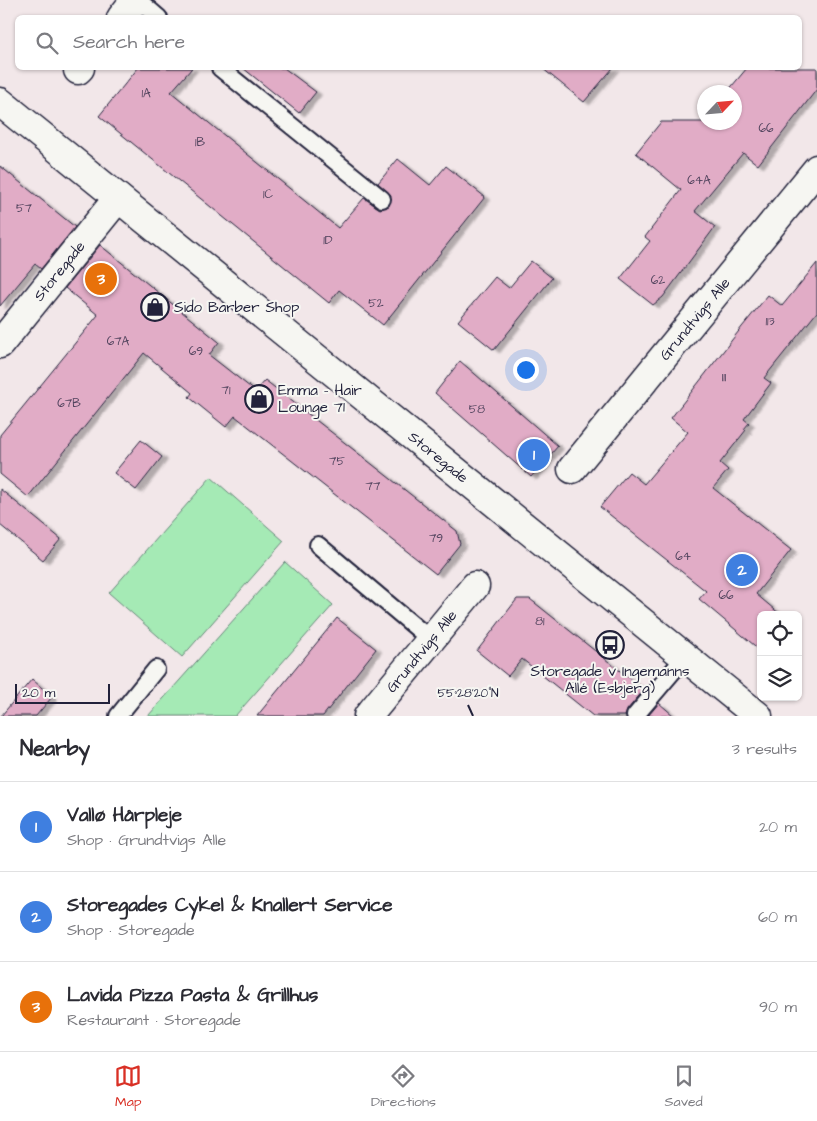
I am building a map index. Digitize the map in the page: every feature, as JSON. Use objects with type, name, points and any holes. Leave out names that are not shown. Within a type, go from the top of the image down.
[{"type":"street","points":[[124,15],[136,0]]},
{"type":"street","name":"Storegade","points":[[0,102],[758,716]]},
{"type":"street","name":"Grundtvigs Alle","points":[[572,468],[817,169]]},
{"type":"street","name":"Storegade","points":[[0,344],[118,198]]},
{"type":"street","name":"Grundtvigs Alle","points":[[368,716],[475,586]]},
{"type":"lane","points":[[136,0],[155,15]]},
{"type":"lane","points":[[222,70],[382,199]]},
{"type":"lane","points":[[318,545],[431,640]]},
{"type":"lane","points":[[635,716],[685,657]]},
{"type":"lane","points":[[118,716],[156,669]]},
{"type":"green space","points":[[211,477],[284,541],[182,657],[109,593]]},
{"type":"green space","points":[[285,562],[333,605],[235,716],[148,716]]},
{"type":"building","points":[[802,68],[817,68],[817,89],[758,165],[743,153],[695,211],[715,227],[663,297],[653,305],[620,279],[650,241],[645,237],[681,190],[636,153],[661,122],[697,122],[697,130],[742,130],[742,85],[733,85],[745,70],[802,70]]},
{"type":"building","points":[[136,70],[190,70],[171,92],[338,228],[364,198],[380,209],[389,206],[391,195],[378,183],[398,159],[430,185],[446,166],[485,197],[383,325],[339,290],[329,303],[99,116]]},
{"type":"building","points":[[245,70],[287,70],[316,92],[299,113]]},
{"type":"building","points":[[544,70],[611,70],[584,102]]},
{"type":"building","points":[[0,166],[75,227],[41,269],[35,264],[0,306]]},
{"type":"building","points":[[100,245],[219,342],[209,355],[255,391],[265,380],[457,531],[460,544],[436,574],[235,416],[226,427],[189,397],[192,393],[144,353],[28,497],[0,474],[0,435],[98,315],[65,288]]},
{"type":"building","points":[[531,261],[552,278],[494,350],[458,321],[495,277],[509,288]]},
{"type":"building","points":[[817,263],[817,312],[764,378],[771,383],[744,419],[749,423],[744,429],[746,430],[720,463],[728,470],[713,488],[791,550],[756,594],[776,611],[757,611],[757,648],[699,599],[706,591],[600,507],[629,472],[644,484],[688,432],[671,418],[768,295],[782,306]]},
{"type":"building","points":[[460,361],[558,446],[531,477],[435,393]]},
{"type":"building","points":[[141,440],[162,457],[136,490],[114,473]]},
{"type":"building","points":[[0,489],[61,539],[43,560],[0,525]]},
{"type":"building","points":[[517,599],[530,599],[644,690],[627,710],[625,716],[593,716],[522,659],[508,676],[477,651]]},
{"type":"building","points":[[337,618],[376,649],[323,716],[257,716]]},
{"type":"building","points":[[32,679],[52,697],[36,716],[1,716]]},
{"type":"building","points":[[659,703],[674,716],[648,716]]},
{"type":"place","name":"Lavida Pizza Pasta & Grillhus","points":[[101,279]]},
{"type":"place","name":"Sido Barber Shop","points":[[155,307]]},
{"type":"place","name":"Emma - Hair Lounge 71","points":[[259,399]]},
{"type":"place","name":"Vallø Hårpleje","points":[[534,455]]},
{"type":"place","name":"Storegades Cykel & Knallert Service","points":[[742,570]]},
{"type":"place","name":"Storegade v Ingemanns Allé (Esbjerg)","points":[[610,645]]}]
